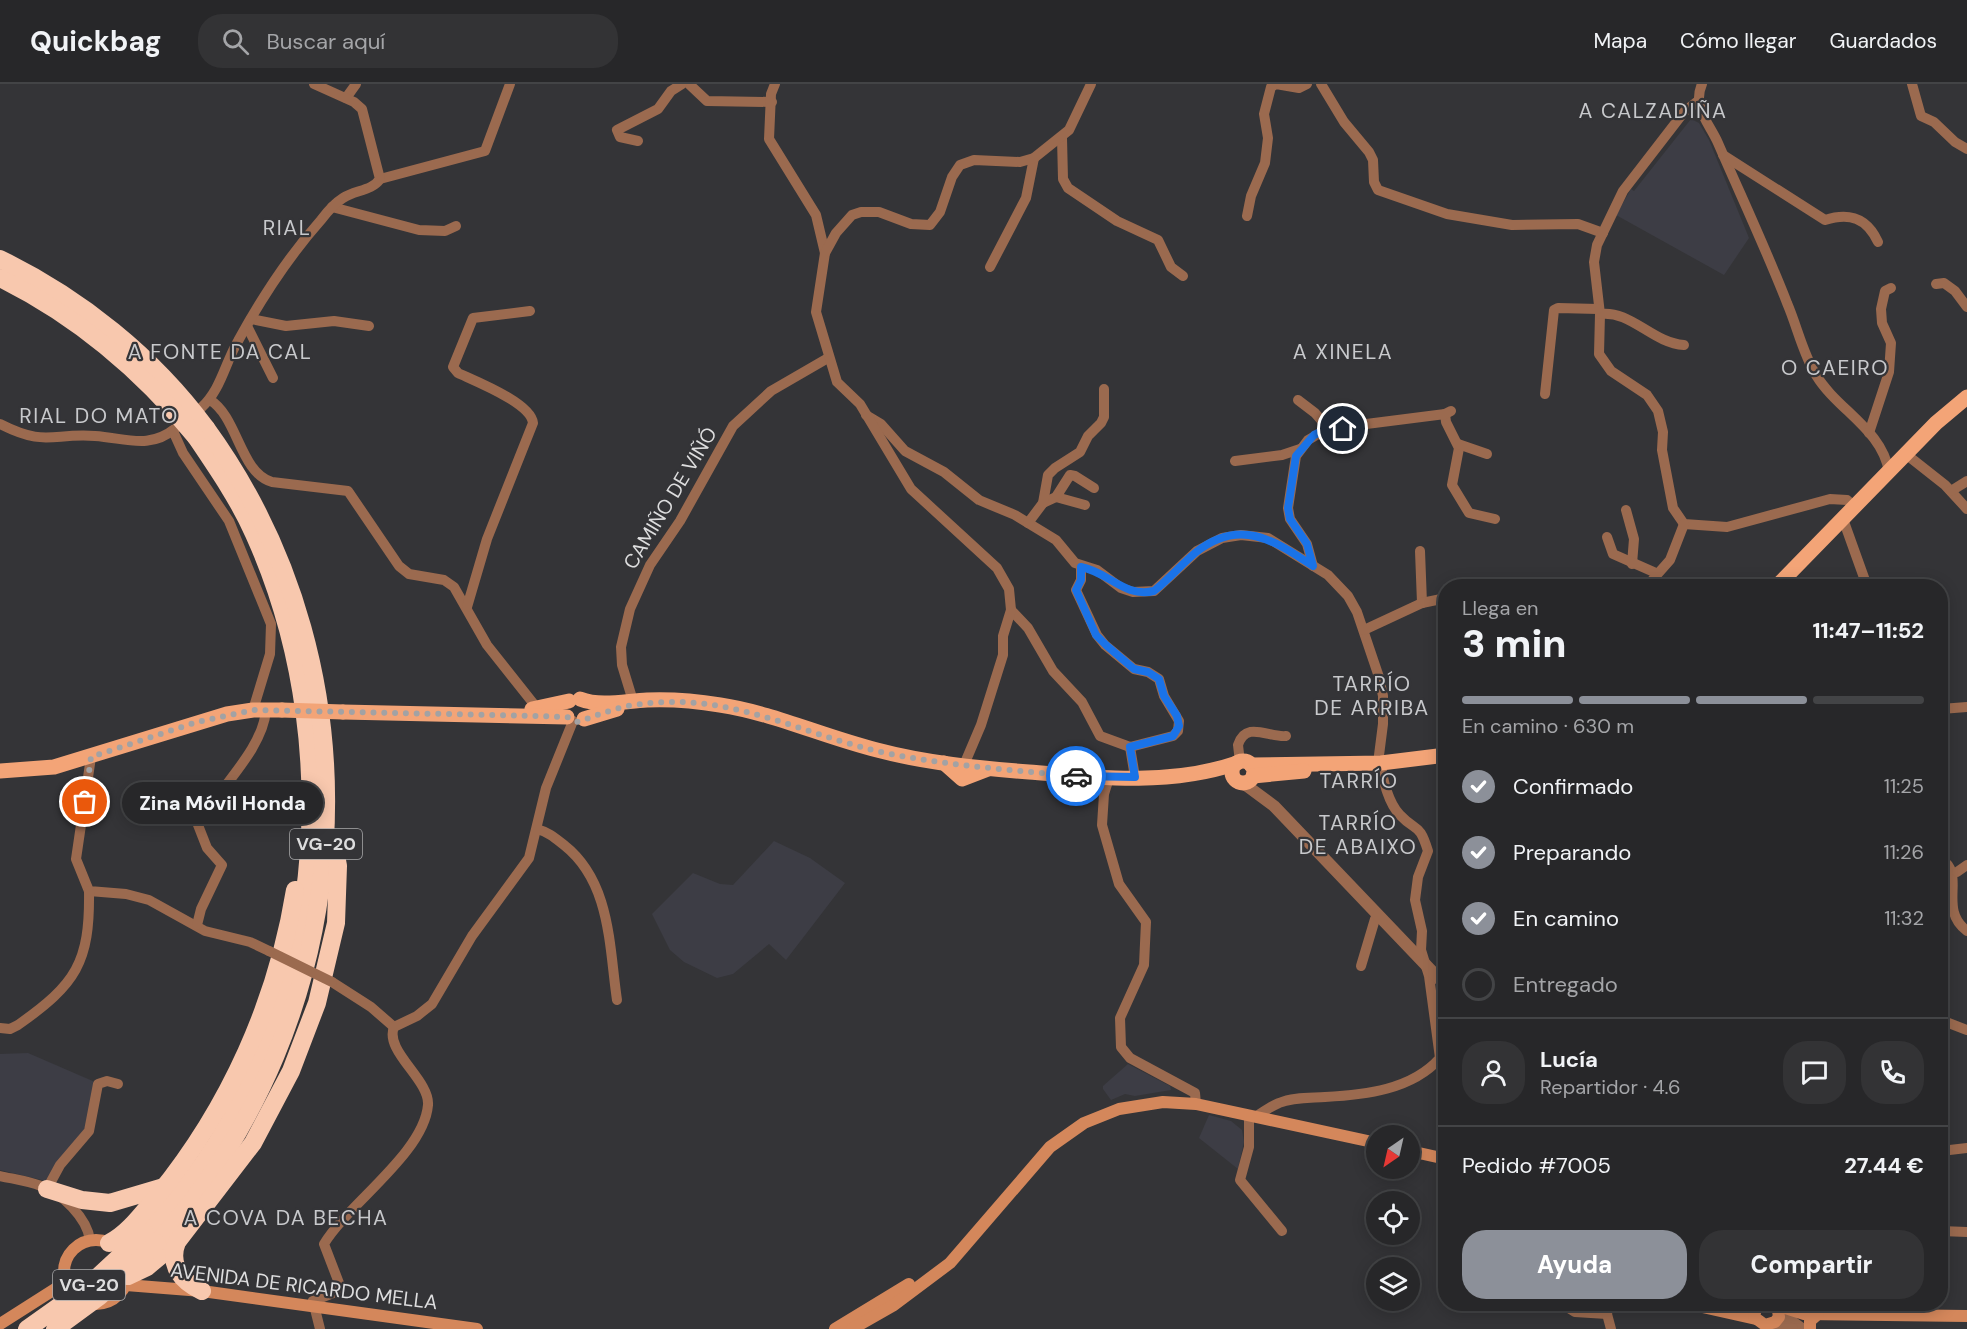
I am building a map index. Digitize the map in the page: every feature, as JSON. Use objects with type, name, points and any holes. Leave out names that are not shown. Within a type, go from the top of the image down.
[{"type":"highway","name":"VG-20","points":[[0,259],[39,279],[114,332],[168,382],[201,433],[254,533],[280,599],[297,664],[309,773],[309,850],[303,914],[281,1001],[270,1033],[246,1087],[205,1158],[151,1238],[100,1296],[55,1329]]},
{"type":"highway","name":"VG-20","points":[[0,278],[66,315],[115,353],[236,468],[293,590],[315,674],[327,805],[325,858],[316,921],[291,1021],[278,1056],[231,1147],[191,1203],[151,1238],[27,1329]]},
{"type":"highway","points":[[109,1242],[128,1228],[192,1152],[222,1102],[259,1022],[278,964],[293,901],[302,848],[304,785],[309,773]]},
{"type":"highway","points":[[127,1280],[177,1242],[253,1143],[291,1071],[317,1003],[336,922],[338,866],[327,805]]},
{"type":"highway","points":[[48,1189],[82,1200],[110,1203],[164,1187]]},
{"type":"highway","points":[[177,1242],[173,1258],[176,1269],[185,1280],[202,1290]]},
{"type":"main road","points":[[1784,579],[1906,454],[1967,397]]},
{"type":"main road","points":[[574,700],[587,708],[575,719]]},
{"type":"main road","points":[[574,700],[564,710],[575,719]]},
{"type":"main road","points":[[487,715],[574,700],[591,703],[703,702],[738,708],[866,748],[944,763],[963,772],[990,768],[1108,778],[1272,775],[1348,764]]},
{"type":"main road","points":[[0,771],[54,767],[197,722],[260,710],[575,719],[634,705],[670,701]]},
{"type":"main road","points":[[1247,775],[1310,762],[1379,763],[1438,757]]},
{"type":"main road","points":[[835,1329],[854,1325],[900,1301],[986,1219],[1050,1147],[1084,1123],[1119,1109],[1142,1104],[1196,1104],[1366,1141]]},
{"type":"main road","points":[[1420,1153],[1438,1157]]},
{"type":"main road","points":[[90,1240],[109,1242],[124,1256],[127,1280],[118,1296],[98,1304],[78,1298],[66,1282],[64,1269],[68,1256],[77,1246],[90,1240]]},
{"type":"main road","points":[[854,1325],[896,1293],[941,1264]]},
{"type":"main road","name":"AVENIDA DE RICARDO MELLA","points":[[127,1280],[477,1329]]},
{"type":"main road","points":[[0,1324],[66,1282]]},
{"type":"main road","points":[[1751,1311],[1761,1324],[1780,1317],[1804,1314],[1967,1316]]},
{"type":"main road","points":[[1810,1329],[1810,1322],[1818,1314]]},
{"type":"street","points":[[314,84],[346,98],[362,109],[380,179]]},
{"type":"street","points":[[346,98],[356,84]]},
{"type":"street","points":[[510,84],[485,152],[380,179],[372,186],[342,198],[332,207],[300,245],[249,322],[205,404],[222,411],[253,467],[262,477],[272,482],[323,486],[348,491],[399,566],[409,574],[450,583],[467,607],[487,645],[536,705]]},
{"type":"street","points":[[638,141],[620,137],[617,130],[658,109],[670,91],[682,84]]},
{"type":"street","points":[[689,84],[702,99],[707,101],[772,102]]},
{"type":"street","points":[[775,84],[771,94],[772,102],[767,133],[816,215],[825,253]]},
{"type":"street","points":[[963,772],[1003,655],[1003,636],[1011,610],[1009,589],[1004,577],[936,511],[917,497],[860,404],[837,382],[816,312],[825,253],[843,222],[861,212],[879,212],[911,224],[930,225],[940,212],[956,169],[966,161],[1020,162],[1034,158],[1062,138],[1076,118],[1091,84]]},
{"type":"street","points":[[1247,216],[1251,196],[1265,163],[1268,138],[1264,114],[1271,87],[1276,84],[1299,88],[1307,84]]},
{"type":"street","points":[[1321,84],[1344,122],[1373,160],[1374,182],[1378,190],[1446,214],[1512,225],[1578,224],[1603,233]]},
{"type":"street","points":[[1912,84],[1921,116],[1934,122],[1955,142],[1967,149]]},
{"type":"street","points":[[1684,524],[1673,508],[1662,450],[1663,432],[1658,411],[1647,395],[1611,371],[1601,360],[1598,348],[1599,311],[1594,262],[1603,233],[1623,191],[1700,93],[1723,156],[1786,301],[1814,373],[1830,395],[1883,450],[1889,472]]},
{"type":"street","points":[[1062,138],[1064,179],[1068,188],[1118,221],[1158,240],[1171,267],[1183,276]]},
{"type":"street","points":[[1723,156],[1825,220],[1840,215],[1860,218],[1872,229],[1878,242]]},
{"type":"street","points":[[990,267],[1026,198],[1034,158]]},
{"type":"street","points":[[332,207],[361,217],[388,220],[418,230],[445,231],[456,226]]},
{"type":"street","points":[[1936,284],[1944,283],[1955,291],[1967,307]]},
{"type":"street","points":[[1869,433],[1889,372],[1891,343],[1882,324],[1881,309],[1885,291],[1891,288]]},
{"type":"street","points":[[1545,394],[1554,310],[1558,308],[1620,315],[1662,341],[1684,345]]},
{"type":"street","points":[[467,607],[487,539],[533,423],[528,413],[501,393],[458,373],[453,367],[473,318],[530,310]]},
{"type":"street","points":[[249,322],[286,326],[334,321],[369,326]]},
{"type":"street","points":[[249,322],[273,378]]},
{"type":"street","name":"CAMIÑO DE VIÑÓ","points":[[633,701],[622,665],[621,647],[630,609],[650,565],[680,521],[733,426],[771,391],[828,358]]},
{"type":"street","points":[[1028,523],[1043,503],[1048,476],[1080,452],[1088,436],[1101,423],[1104,417],[1104,389]]},
{"type":"street","points":[[1298,400],[1315,412],[1329,429]]},
{"type":"street","points":[[1235,461],[1282,455],[1299,449],[1314,435],[1329,429],[1448,413],[1450,431],[1458,444],[1487,454]]},
{"type":"street","points":[[866,414],[881,424],[905,451],[944,472],[979,500],[1028,523],[1056,540],[1066,554],[1081,567],[1097,570],[1121,588],[1133,592],[1154,591],[1197,551],[1211,542],[1225,537],[1248,535],[1268,538],[1281,545],[1328,574],[1343,590],[1364,630],[1383,696],[1379,763],[1382,779],[1397,811],[1422,831],[1428,851],[1418,877],[1415,900],[1422,931],[1421,950],[1426,965],[1438,1037]]},
{"type":"street","points":[[0,424],[26,436],[46,440],[97,436],[141,443],[174,429],[183,453],[229,521],[271,624],[270,654],[260,710],[265,721],[247,755],[213,800],[198,825],[207,848],[222,865],[201,909],[197,925]]},
{"type":"street","points":[[1458,444],[1452,485],[1469,513],[1494,519]]},
{"type":"street","points":[[1299,449],[1288,508],[1290,519],[1307,544],[1313,566]]},
{"type":"street","points":[[1906,454],[1951,492],[1967,509]]},
{"type":"street","points":[[1043,503],[1056,497],[1067,477],[1073,474],[1094,488]]},
{"type":"street","points":[[1951,492],[1967,481]]},
{"type":"street","points":[[1056,497],[1085,505]]},
{"type":"street","points":[[1684,524],[1727,527],[1830,499],[1847,500],[1855,507]]},
{"type":"street","points":[[1626,510],[1634,539],[1632,564]]},
{"type":"street","points":[[1843,519],[1864,579]]},
{"type":"street","points":[[1652,579],[1670,560],[1684,524]]},
{"type":"street","points":[[1607,537],[1613,554],[1656,573]]},
{"type":"street","points":[[1420,551],[1422,603]]},
{"type":"street","points":[[1011,610],[1028,628],[1053,671],[1082,702],[1100,736],[1130,747],[1173,736],[1178,731],[1179,721],[1164,696],[1159,679],[1148,672],[1134,669],[1096,635],[1076,590],[1081,580],[1081,567]]},
{"type":"street","points":[[1364,630],[1422,603],[1438,600]]},
{"type":"street","points":[[1948,708],[1967,707]]},
{"type":"street","points":[[394,1027],[417,1017],[432,1004],[472,936],[524,867],[537,829],[552,770],[575,719]]},
{"type":"street","points":[[1286,736],[1253,730],[1246,733],[1238,745],[1247,775],[1438,978]]},
{"type":"street","points":[[1130,747],[1135,777]]},
{"type":"street","points":[[0,1028],[10,1029],[18,1025],[70,981],[88,934],[89,891],[76,859],[91,757]]},
{"type":"street","points":[[1247,775],[1274,806]]},
{"type":"street","points":[[1108,778],[1104,794],[1102,825],[1119,884],[1146,922],[1144,965],[1120,1018],[1121,1047],[1130,1058],[1195,1093],[1196,1104]]},
{"type":"street","points":[[537,829],[547,832],[568,848],[594,879],[604,912],[617,1000]]},
{"type":"street","points":[[1948,865],[1957,872],[1959,880],[1954,915],[1967,931]]},
{"type":"street","points":[[1957,872],[1967,865]]},
{"type":"street","points":[[89,891],[126,894],[149,900],[212,934],[250,942],[332,982],[371,1007],[394,1027]]},
{"type":"street","points":[[1361,966],[1375,920],[1379,916]]},
{"type":"street","points":[[1948,1023],[1967,1030]]},
{"type":"street","points":[[320,1329],[313,1301],[338,1291],[339,1283],[324,1248],[326,1241],[410,1145],[427,1109],[426,1093],[393,1038],[394,1027]]},
{"type":"street","points":[[1282,1232],[1240,1180],[1250,1147],[1252,1116],[1280,1102],[1299,1098],[1359,1095],[1385,1090],[1434,1065],[1438,1059]]},
{"type":"street","points":[[48,1189],[60,1165],[89,1131],[98,1084],[108,1081],[118,1084]]},
{"type":"street","points":[[1948,1150],[1967,1148]]},
{"type":"street","points":[[0,1176],[48,1189],[78,1216],[90,1240]]},
{"type":"street","points":[[1948,1231],[1967,1232]]},
{"type":"street","points":[[1608,1311],[1611,1329]]},
{"type":"street","points":[[1780,1317],[1802,1329]]},
{"type":"shaded area","points":[[1691,119],[1699,123],[1709,140],[1749,238],[1724,275],[1616,215],[1631,189],[1634,191]]},
{"type":"shaded area","points":[[774,841],[810,858],[845,883],[786,960],[769,944],[733,974],[717,978],[684,962],[670,950],[652,914],[693,873],[720,884],[733,885]]},
{"type":"shaded area","points":[[28,1053],[95,1082],[91,1120],[46,1181],[0,1170],[0,1054]]},
{"type":"shaded area","points":[[1128,1064],[1170,1086],[1171,1090],[1135,1096],[1125,1094],[1111,1100],[1103,1086]]},
{"type":"shaded area","points":[[1209,1115],[1231,1121],[1242,1130],[1244,1142],[1238,1169],[1199,1138]]},
{"type":"way so far","points":[[85,802],[91,757],[197,722],[253,710],[540,716],[567,717],[577,722],[600,712],[634,705],[670,701],[703,702],[762,714],[887,753],[964,765],[1076,776]]},
{"type":"place","name":"Zina Móvil Honda","points":[[85,802]]},
{"type":"district","name":"A CALZADIÑA","points":[[1653,111]]},
{"type":"district","name":"RIAL","points":[[287,228]]},
{"type":"district","name":"A FONTE DA CAL","points":[[220,352]]},
{"type":"district","name":"A XINELA","points":[[1343,352]]},
{"type":"district","name":"O CAEIRO","points":[[1835,368]]},
{"type":"district","name":"RIAL DO MATO","points":[[99,416]]},
{"type":"district","name":"TARRÍO DE ARRIBA","points":[[1372,696]]},
{"type":"district","name":"TARRÍO","points":[[1359,781]]},
{"type":"district","name":"TARRÍO DE ABAIXO","points":[[1358,835]]},
{"type":"district","name":"A COVA DA BECHA","points":[[286,1218]]},
{"type":"route","points":[[1076,776],[1135,777],[1130,747],[1157,742],[1173,736],[1179,726],[1177,716],[1164,696],[1159,679],[1153,674],[1134,669],[1120,659],[1096,635],[1076,590],[1081,580],[1081,567],[1097,570],[1121,588],[1146,593],[1154,591],[1165,583],[1181,565],[1211,542],[1241,535],[1268,538],[1313,566],[1307,544],[1290,519],[1288,508],[1296,456],[1299,449],[1314,435],[1327,429],[1343,429]]}]
